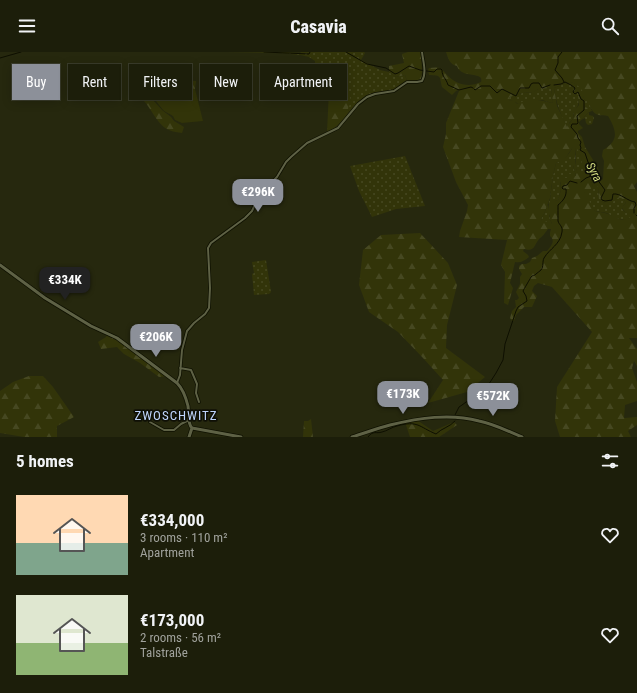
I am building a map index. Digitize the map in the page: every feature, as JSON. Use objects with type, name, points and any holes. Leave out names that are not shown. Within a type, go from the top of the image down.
[{"type":"street","points":[[177,383],[180,375],[182,350],[187,332],[209,308],[210,288],[208,248],[211,243],[245,218],[252,210],[262,193],[277,177],[286,162],[307,143],[338,128],[358,104],[367,97],[394,91],[408,82],[420,82],[423,80],[424,68],[422,52]]},
{"type":"street","points":[[0,265],[46,298],[91,326],[117,338],[177,383],[181,387],[186,399],[190,425],[192,428],[189,437]]},
{"type":"street","points":[[180,368],[191,370],[197,384],[196,393],[199,402]]},
{"type":"street","points":[[352,437],[390,425],[431,417],[446,417],[478,420],[497,426],[522,437]]},
{"type":"street","points":[[150,422],[164,430],[174,430],[189,420]]},
{"type":"street","points":[[192,428],[226,436],[241,437]]},
{"type":"green space","points":[[227,52],[364,52],[365,53],[361,60],[380,70],[389,72],[396,77],[405,75],[407,81],[392,91],[372,94],[359,101],[349,112],[346,100],[347,64],[315,64],[315,61],[309,57],[281,53]]},
{"type":"green space","points":[[408,52],[421,52],[421,79],[416,81],[407,81],[405,75],[396,77],[389,72],[389,66],[404,63],[402,54]]},
{"type":"green space","points":[[446,52],[637,52],[637,182],[634,186],[637,192],[637,338],[629,338],[637,349],[637,366],[634,361],[632,368],[637,382],[637,401],[625,405],[624,418],[637,417],[637,425],[628,431],[631,437],[560,437],[555,421],[557,387],[592,332],[552,287],[538,283],[534,286],[532,291],[537,296],[532,307],[524,307],[516,315],[514,321],[510,318],[512,311],[516,307],[515,300],[519,298],[516,292],[520,284],[520,277],[522,274],[519,266],[530,262],[532,258],[543,251],[547,251],[553,242],[550,236],[551,229],[548,229],[532,249],[524,249],[523,251],[529,257],[522,261],[515,262],[510,283],[513,288],[508,305],[504,303],[505,272],[501,265],[507,240],[459,237],[468,205],[456,182],[443,147],[446,134],[446,123],[459,91],[456,91],[452,95],[442,87],[440,78],[429,75],[428,70],[429,68],[440,68],[454,81],[467,85],[481,82],[481,78],[479,76],[466,74],[458,69],[457,66],[451,63]],"holes":[[[569,82],[576,84],[584,93],[594,112],[597,115],[608,116],[611,121],[615,135],[612,143],[603,150],[602,156],[604,161],[602,180],[600,178],[598,168],[585,147],[582,137],[578,133],[578,131],[583,128],[579,122],[590,111],[585,106],[583,95],[578,96],[579,105],[574,111],[573,119],[567,127],[557,106],[554,88]],[[551,88],[553,102],[526,100],[518,104],[514,99],[511,101],[509,100],[510,97],[522,93],[534,92],[538,89]],[[573,147],[573,165],[576,176],[568,174],[567,178],[560,178],[561,190],[558,200],[550,201],[549,204],[548,212],[552,223],[550,225],[548,222],[541,220],[550,198],[556,163],[564,160]],[[576,148],[581,156],[581,165],[593,172],[594,183],[598,187],[599,200],[605,203],[612,203],[616,198],[622,199],[626,203],[622,208],[625,212],[632,216],[628,219],[621,220],[609,214],[595,211],[584,191],[588,193],[593,186],[588,173],[578,171],[578,174],[575,158]]]},
{"type":"green space","points":[[192,81],[196,81],[195,89],[192,89]]},
{"type":"green space","points":[[569,82],[578,85],[581,88],[587,97],[592,111],[589,112],[585,106],[583,96],[578,98],[579,101],[573,119],[567,127],[559,108],[554,88]]},
{"type":"green space","points":[[551,88],[552,103],[542,100],[518,104],[513,100],[509,100],[510,97],[522,93],[533,92],[538,89]]},
{"type":"green space","points":[[192,89],[195,89],[203,121],[182,123],[175,120],[173,116],[164,111],[155,100],[192,100]]},
{"type":"green space","points":[[347,91],[349,92],[351,102],[348,108],[349,112],[337,126],[327,132],[329,100],[347,100]]},
{"type":"green space","points":[[142,100],[153,100],[174,121],[184,127],[182,133],[171,131],[164,127],[156,119]]},
{"type":"green space","points":[[589,112],[589,115],[593,116],[594,118],[592,124],[588,125],[585,118],[581,120]]},
{"type":"green space","points":[[573,146],[573,165],[576,176],[566,178],[560,182],[561,190],[558,200],[548,204],[556,163],[562,160],[570,152]]},
{"type":"green space","points":[[576,147],[581,155],[582,165],[593,172],[593,178],[598,187],[599,200],[605,203],[611,203],[616,198],[622,199],[626,203],[622,209],[634,216],[625,220],[615,218],[607,213],[595,211],[593,209],[583,190],[593,186],[588,174],[578,172],[578,175],[576,168]]},
{"type":"green space","points":[[405,156],[425,206],[396,209],[372,217],[359,191],[350,166]]},
{"type":"green space","points":[[548,204],[550,220],[552,223],[550,226],[541,220]]},
{"type":"green space","points":[[420,233],[448,263],[457,285],[447,325],[446,348],[485,377],[467,392],[428,403],[443,380],[398,332],[369,312],[359,285],[363,250],[381,235]]},
{"type":"green space","points":[[266,260],[271,292],[269,294],[254,295],[252,274],[254,273],[252,262]]},
{"type":"green space","points":[[108,333],[168,376],[159,377],[140,363],[124,354],[117,347],[101,349],[98,342],[106,337]]},
{"type":"green space","points":[[29,376],[43,376],[53,387],[74,417],[57,426],[57,437],[24,437],[0,433],[0,391],[13,382]]},
{"type":"green space","points":[[311,419],[313,437],[303,437],[304,421]]},
{"type":"green space","points":[[417,420],[433,431],[454,422],[457,425],[439,437],[410,437],[405,422]]},
{"type":"waterway","name":"Syra","points":[[0,58],[21,52]]},
{"type":"waterway","name":"Syra","points":[[264,52],[309,54],[310,52]]},
{"type":"waterway","name":"Syra","points":[[346,52],[367,64],[386,68],[395,74],[409,66],[420,70],[434,72],[437,69],[441,69],[448,85],[459,90],[471,87],[473,88]]},
{"type":"waterway","points":[[562,52],[558,57],[558,63],[555,70],[564,82]]},
{"type":"waterway","name":"Syra","points":[[554,85],[565,82],[571,85],[575,88],[573,92],[575,94],[578,92],[581,99],[584,101],[584,110],[577,116],[578,123],[572,124],[571,127],[581,142],[580,150],[585,153],[588,162],[595,170],[594,175],[605,190],[601,198],[602,200],[612,200],[613,194],[619,195],[635,202],[636,205],[634,208],[634,213]]},
{"type":"waterway","name":"Syra","points":[[474,89],[475,90],[481,86],[490,86],[497,93],[502,89],[516,96],[520,88],[529,88],[533,83],[539,83],[542,88],[550,85]]},
{"type":"waterway","points":[[581,182],[594,175]]},
{"type":"waterway","points":[[455,415],[459,407],[487,387],[503,360],[505,344],[516,311],[518,307],[527,301],[523,291],[531,277],[541,270],[544,258],[561,236],[562,230],[558,221],[558,205],[562,202],[566,194],[566,189],[562,188],[570,181],[577,183]]},
{"type":"waterway","points":[[368,437],[373,433],[386,431],[404,424],[418,425],[436,434],[455,421]]},
{"type":"district","name":"ZWOSCHWITZ","points":[[176,415]]}]
